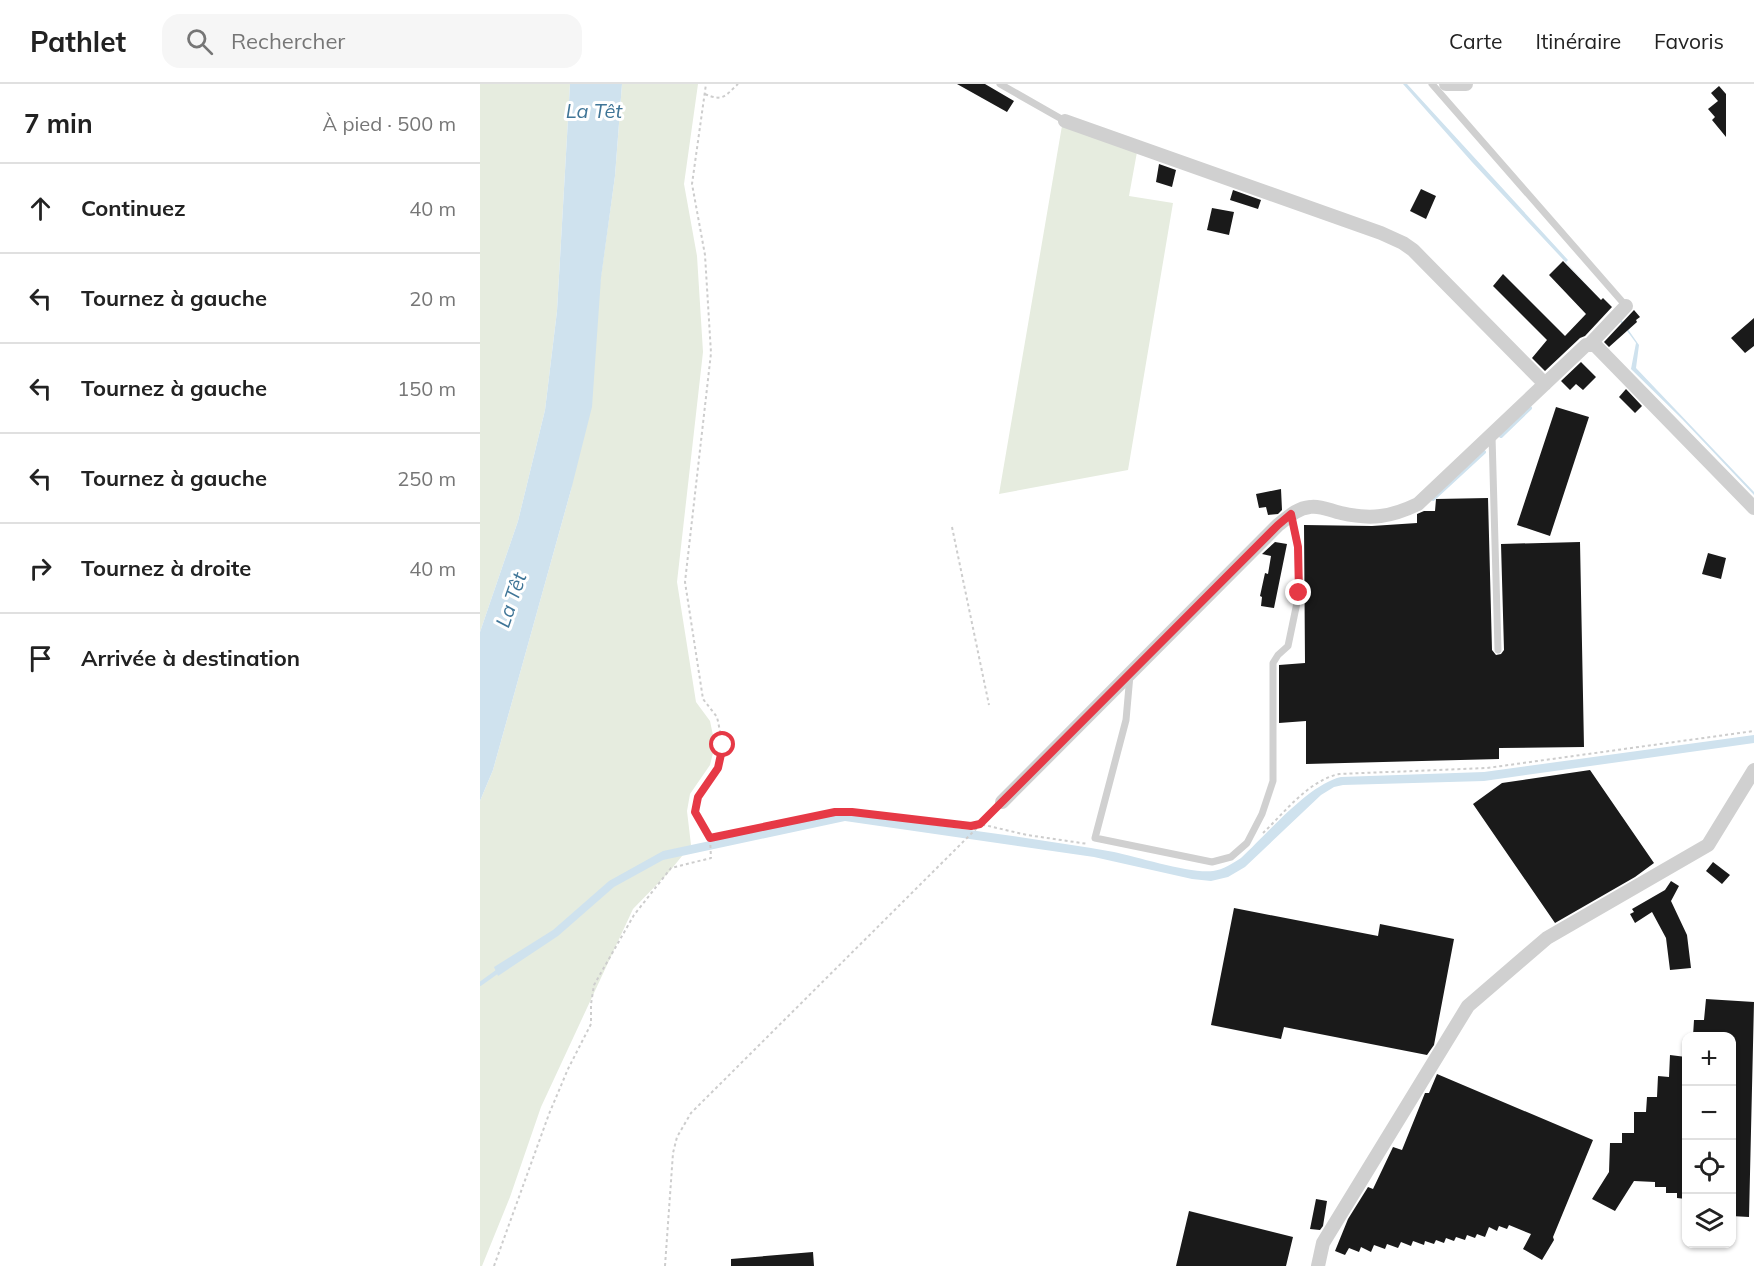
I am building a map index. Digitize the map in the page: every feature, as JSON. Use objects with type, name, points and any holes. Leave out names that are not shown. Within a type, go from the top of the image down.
[{"type":"street","points":[[1446,84],[1466,84]]},
{"type":"street","points":[[1065,121],[1381,233],[1403,243],[1413,250],[1545,384]]},
{"type":"street","points":[[1002,802],[1291,514],[1311,506],[1354,516],[1372,517],[1394,515],[1418,504],[1586,345],[1590,344],[1626,306]]},
{"type":"street","points":[[1590,344],[1595,345],[1754,507]]},
{"type":"street","points":[[1318,1266],[1323,1243],[1468,1006],[1547,938],[1708,845],[1754,770]]},
{"type":"lane","points":[[1000,84],[1065,121]]},
{"type":"lane","points":[[1432,84],[1626,306]]},
{"type":"lane","points":[[1492,436],[1498,650]]},
{"type":"lane","points":[[1130,674],[1126,720],[1095,838],[1212,862],[1231,857],[1247,843],[1262,814],[1273,781],[1273,663],[1288,646],[1299,593],[1298,547],[1291,514]]},
{"type":"path","points":[[494,1266],[549,1114],[568,1069],[591,1024],[594,985],[634,915],[671,868],[711,858],[710,838],[695,812],[698,797],[718,768],[723,745],[717,717],[703,699],[685,582],[711,352],[705,255],[692,184],[706,84]]},
{"type":"path","points":[[705,94],[716,99],[723,98],[738,84]]},
{"type":"path","points":[[952,527],[988,705]]},
{"type":"path","points":[[1258,838],[1308,790],[1329,776],[1487,768],[1754,731]]},
{"type":"path","points":[[665,1266],[673,1153],[677,1137],[691,1113],[1002,802]]},
{"type":"path","points":[[710,838],[835,812],[852,812],[971,826],[980,824],[1028,835],[1095,845]]},
{"type":"shaded area","points":[[480,84],[570,84],[557,311],[545,410],[518,521],[480,632]]},
{"type":"shaded area","points":[[622,84],[698,84],[684,184],[697,256],[703,352],[677,582],[696,702],[710,721],[715,745],[710,765],[690,794],[687,811],[691,845],[669,872],[633,909],[541,1107],[510,1197],[482,1266],[480,1266],[480,801],[493,770],[571,490],[615,176]]},
{"type":"shaded area","points":[[1064,114],[1139,141],[1129,196],[1173,203],[1128,470],[999,494]]},
{"type":"water","name":"La Têt","points":[[570,84],[622,84],[615,176],[601,278],[592,407],[493,770],[480,801],[480,632],[518,521],[545,410],[557,311]]},
{"type":"water","points":[[1403,84],[1407,84],[1568,260],[1566,262],[1601,300],[1472,162]]},
{"type":"water","points":[[1620,318],[1639,345],[1636,368],[1754,492],[1754,495],[1631,369],[1636,343],[1619,320]]},
{"type":"water","points":[[1754,735],[1754,743],[1484,781],[1334,787],[1321,795],[1245,867],[1228,877],[1211,881],[1192,879],[1094,857],[845,821],[663,860],[614,887],[558,936],[498,976],[494,967],[553,930],[609,881],[663,851],[836,814],[852,814],[1049,841],[1114,852],[1178,868],[1213,871],[1224,868],[1241,858],[1302,799],[1316,789],[1341,777],[1484,772]]},
{"type":"building","points":[[957,84],[985,84],[1014,101],[1007,112]]},
{"type":"building","points":[[1719,86],[1726,94],[1726,137],[1712,120],[1715,117],[1708,109],[1718,101],[1711,93]]},
{"type":"building","points":[[1159,164],[1176,170],[1172,187],[1156,182]]},
{"type":"building","points":[[1421,189],[1436,196],[1426,219],[1410,211]]},
{"type":"building","points":[[1233,190],[1261,200],[1258,209],[1230,200]]},
{"type":"building","points":[[1212,208],[1234,212],[1229,235],[1207,230]]},
{"type":"building","points":[[1563,261],[1601,300],[1603,298],[1612,307],[1585,336],[1545,371],[1532,358],[1547,340],[1493,286],[1503,274],[1565,336],[1586,314],[1549,275]]},
{"type":"building","points":[[1634,310],[1640,317],[1636,320],[1637,322],[1609,347],[1604,342]]},
{"type":"building","points":[[1754,318],[1754,346],[1745,353],[1731,338]]},
{"type":"building","points":[[1581,362],[1596,377],[1583,390],[1576,384],[1570,390],[1561,381]]},
{"type":"building","points":[[1626,389],[1642,406],[1635,413],[1619,397]]},
{"type":"building","points":[[1556,407],[1589,417],[1550,536],[1517,525]]},
{"type":"building","points":[[1281,489],[1282,510],[1278,514],[1268,515],[1266,507],[1259,508],[1256,494]]},
{"type":"building","points":[[1488,498],[1492,650],[1496,655],[1501,654],[1504,650],[1501,544],[1580,542],[1584,747],[1499,748],[1499,759],[1306,764],[1306,721],[1279,723],[1279,665],[1305,663],[1304,525],[1372,526],[1417,523],[1417,514],[1424,511],[1435,511],[1436,499]]},
{"type":"building","points":[[1275,542],[1287,544],[1274,608],[1261,606],[1262,597],[1260,596],[1265,573],[1268,574],[1271,556],[1262,554]]},
{"type":"building","points":[[1708,553],[1726,558],[1721,579],[1702,574]]},
{"type":"building","points":[[1590,770],[1654,863],[1635,877],[1555,923],[1473,804],[1502,783]]},
{"type":"building","points":[[1713,862],[1730,875],[1722,884],[1706,871]]},
{"type":"building","points":[[1671,881],[1679,886],[1671,901],[1687,935],[1691,968],[1670,970],[1666,938],[1652,912],[1635,923],[1630,914],[1634,912],[1632,909],[1665,890]]},
{"type":"building","points":[[1234,908],[1378,936],[1380,924],[1454,939],[1434,1045],[1427,1055],[1284,1027],[1281,1039],[1211,1025]]},
{"type":"building","points":[[1706,999],[1754,1002],[1749,1217],[1736,1216],[1736,1032],[1693,1032],[1694,1020],[1704,1020]]},
{"type":"building","points":[[1670,1055],[1682,1056],[1682,1199],[1677,1198],[1677,1193],[1666,1193],[1666,1187],[1655,1187],[1655,1182],[1634,1181],[1615,1211],[1592,1199],[1609,1172],[1610,1143],[1622,1143],[1622,1133],[1634,1133],[1634,1112],[1646,1112],[1647,1097],[1657,1097],[1658,1076],[1669,1077]]},
{"type":"building","points":[[1437,1074],[1593,1140],[1553,1237],[1554,1240],[1542,1260],[1523,1249],[1531,1234],[1509,1225],[1507,1229],[1499,1226],[1497,1231],[1489,1227],[1485,1237],[1477,1234],[1475,1238],[1467,1235],[1465,1240],[1456,1237],[1454,1241],[1446,1238],[1444,1243],[1436,1240],[1434,1244],[1425,1241],[1424,1245],[1413,1241],[1411,1246],[1401,1242],[1398,1248],[1387,1244],[1385,1249],[1374,1245],[1371,1252],[1361,1247],[1359,1252],[1349,1248],[1345,1255],[1335,1251],[1348,1219],[1368,1187],[1373,1189],[1393,1147],[1402,1150],[1425,1093],[1429,1093]]},
{"type":"building","points":[[1316,1199],[1327,1201],[1323,1226],[1320,1230],[1310,1229]]},
{"type":"building","points":[[1189,1211],[1293,1237],[1286,1266],[1176,1266]]},
{"type":"building","points":[[813,1252],[814,1266],[731,1266],[731,1259]]},
{"type":"waterway","points":[[1501,436],[1530,408]]},
{"type":"waterway","points":[[1433,499],[1484,452]]},
{"type":"waterway","points":[[480,984],[501,969]]},
{"type":"route","points":[[723,745],[718,768],[698,797],[695,812],[710,838],[835,812],[971,826],[980,824],[1291,514],[1298,547],[1299,593]]}]
